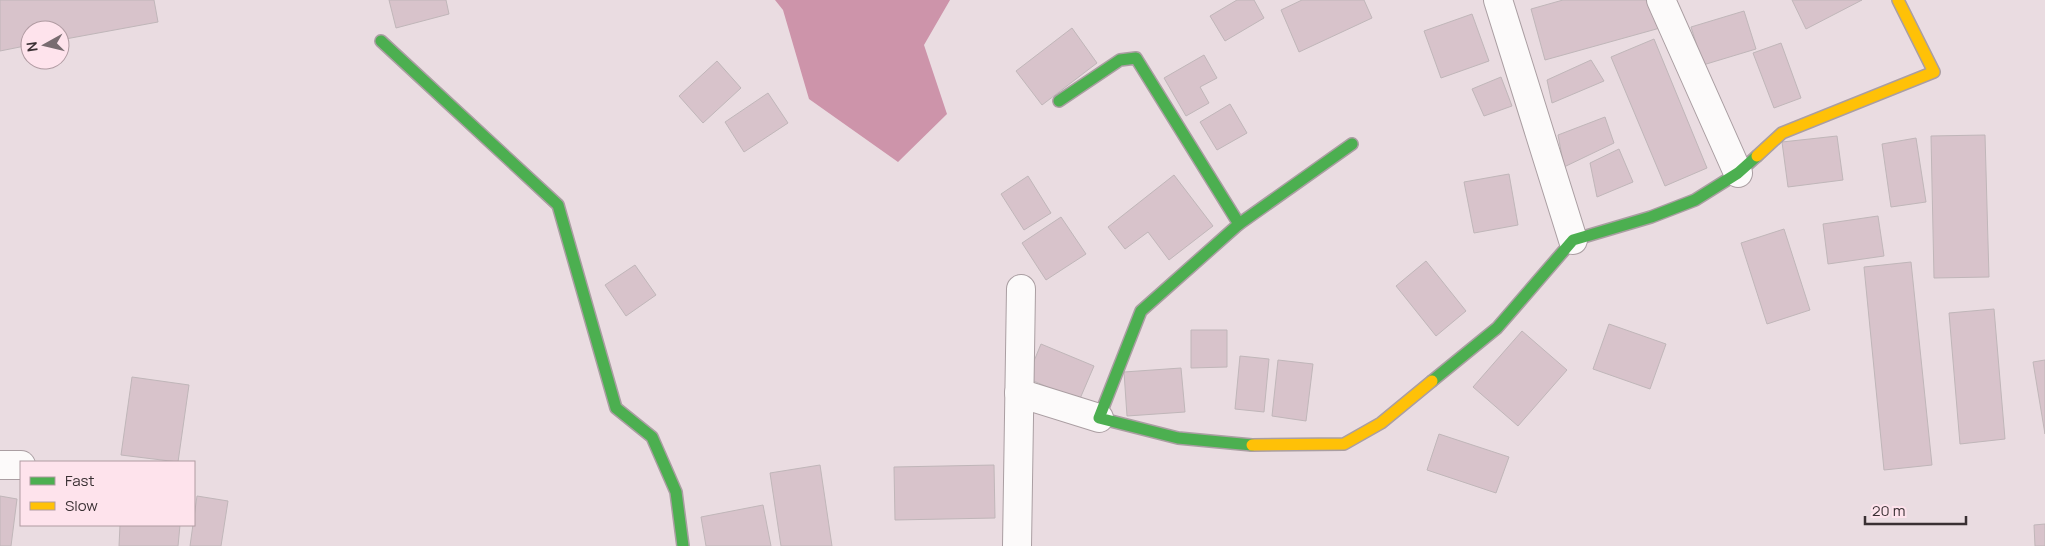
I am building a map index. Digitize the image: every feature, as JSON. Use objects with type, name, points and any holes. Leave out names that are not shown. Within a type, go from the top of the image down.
[{"type":"street","points":[[1498,0],[1573,240]]},
{"type":"street","points":[[1661,0],[1738,173]]},
{"type":"street","points":[[1019,393],[1099,418],[1178,438],[1260,446],[1344,444],[1380,423],[1497,328],[1573,240],[1651,217],[1686,203],[1738,173],[1782,133],[1934,72],[1898,0]]},
{"type":"street","points":[[381,41],[558,205],[616,408],[652,437],[676,492],[683,546]]},
{"type":"street","points":[[1059,101],[1120,60],[1136,58],[1239,224]]},
{"type":"street","points":[[1099,418],[1141,311],[1239,224],[1352,144]]},
{"type":"street","points":[[1017,546],[1021,290]]},
{"type":"street","points":[[0,465],[20,465]]},
{"type":"shaded area","points":[[775,0],[950,0],[924,45],[947,114],[898,162],[809,99],[783,10]]},
{"type":"building","points":[[0,0],[154,0],[158,22],[70,38],[70,20],[20,20],[20,47],[0,51]]},
{"type":"building","points":[[389,0],[446,0],[449,14],[396,28]]},
{"type":"building","points":[[1237,0],[1254,0],[1264,18],[1225,41],[1210,16]]},
{"type":"building","points":[[1302,0],[1364,0],[1372,18],[1299,52],[1281,10]]},
{"type":"building","points":[[1563,0],[1653,0],[1660,28],[1545,60],[1531,9]]},
{"type":"building","points":[[1792,0],[1862,0],[1806,29]]},
{"type":"building","points":[[1744,11],[1756,49],[1703,65],[1691,27]]},
{"type":"building","points":[[1472,14],[1489,61],[1441,78],[1424,31]]},
{"type":"building","points":[[1072,28],[1097,63],[1042,105],[1016,71]]},
{"type":"building","points":[[1654,39],[1707,168],[1665,186],[1611,57]]},
{"type":"building","points":[[1781,43],[1801,98],[1774,108],[1753,53]]},
{"type":"building","points":[[1204,55],[1217,78],[1200,87],[1209,103],[1186,116],[1164,78]]},
{"type":"building","points":[[1591,60],[1604,81],[1552,103],[1547,80]]},
{"type":"building","points":[[717,61],[741,88],[703,123],[679,96]]},
{"type":"building","points":[[1501,77],[1512,106],[1484,116],[1472,89]]},
{"type":"building","points":[[768,93],[788,123],[744,152],[725,122]]},
{"type":"building","points":[[1230,104],[1247,133],[1217,150],[1200,122]]},
{"type":"building","points":[[1605,117],[1614,143],[1564,167],[1558,135]]},
{"type":"building","points":[[1985,135],[1989,277],[1934,278],[1931,136]]},
{"type":"building","points":[[1837,136],[1843,180],[1788,187],[1782,142]]},
{"type":"building","points":[[1916,138],[1926,202],[1891,207],[1882,144]]},
{"type":"building","points":[[1619,149],[1633,182],[1597,197],[1590,163]]},
{"type":"building","points":[[1509,174],[1518,225],[1474,233],[1464,182]]},
{"type":"building","points":[[1174,175],[1213,226],[1169,260],[1148,232],[1125,249],[1108,227]]},
{"type":"building","points":[[1028,176],[1051,213],[1024,230],[1001,194]]},
{"type":"building","points":[[1878,216],[1884,256],[1828,264],[1823,224]]},
{"type":"building","points":[[1061,217],[1086,254],[1046,280],[1022,243]]},
{"type":"building","points":[[1784,229],[1810,310],[1767,324],[1741,243]]},
{"type":"building","points":[[1426,261],[1466,311],[1436,336],[1396,286]]},
{"type":"building","points":[[1911,262],[1932,465],[1884,470],[1864,267]]},
{"type":"building","points":[[635,265],[656,295],[626,316],[605,285]]},
{"type":"building","points":[[1994,309],[2005,439],[1960,444],[1949,313]]},
{"type":"building","points":[[1609,324],[1666,344],[1650,389],[1593,369]]},
{"type":"building","points":[[1191,330],[1227,330],[1227,367],[1191,368]]},
{"type":"building","points":[[1522,331],[1567,370],[1518,426],[1473,387]]},
{"type":"building","points":[[1041,344],[1094,366],[1079,401],[1027,378]]},
{"type":"building","points":[[1240,356],[1269,359],[1264,412],[1235,409]]},
{"type":"building","points":[[1278,360],[1313,364],[1306,421],[1272,416]]},
{"type":"building","points":[[2045,360],[2045,434],[2033,362]]},
{"type":"building","points":[[1181,368],[1185,412],[1127,416],[1124,372]]},
{"type":"building","points":[[132,377],[189,385],[178,461],[121,455]]},
{"type":"building","points":[[1439,434],[1509,457],[1496,493],[1427,470]]},
{"type":"building","points":[[820,465],[832,546],[781,546],[770,473]]},
{"type":"building","points":[[994,465],[995,518],[895,520],[894,467]]},
{"type":"building","points":[[0,496],[17,499],[11,546],[0,546]]},
{"type":"building","points":[[197,496],[228,501],[221,546],[190,546],[193,526],[195,526]]},
{"type":"building","points":[[763,505],[771,546],[706,546],[701,517]]},
{"type":"building","points":[[2045,524],[2045,546],[2035,546],[2034,525]]},
{"type":"building","points":[[120,526],[180,526],[178,546],[119,546]]},
{"type":"traffic: fast","points":[[381,41],[558,205],[616,408],[652,437],[676,492],[683,546]]},
{"type":"traffic: fast","points":[[1059,101],[1120,60],[1136,58],[1239,224]]},
{"type":"traffic: fast","points":[[1252,445],[1178,438],[1099,418],[1141,311],[1239,224],[1352,144]]},
{"type":"traffic: fast","points":[[1432,381],[1497,328],[1573,240],[1651,217],[1695,200],[1738,173],[1757,156]]},
{"type":"traffic: slow","points":[[1757,156],[1782,133],[1934,72],[1898,0]]},
{"type":"traffic: slow","points":[[1252,445],[1344,444],[1381,423],[1432,381]]}]
